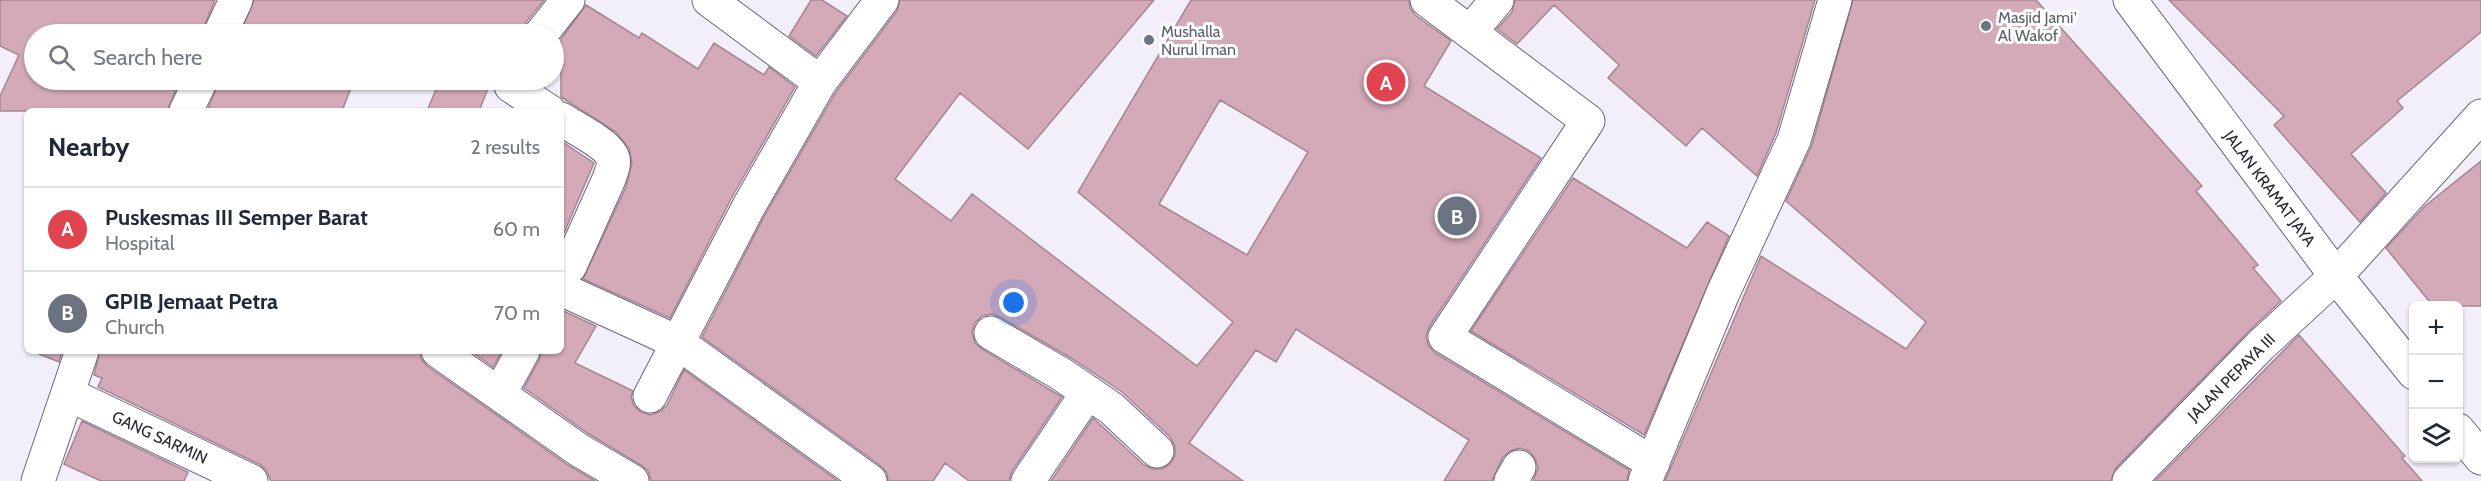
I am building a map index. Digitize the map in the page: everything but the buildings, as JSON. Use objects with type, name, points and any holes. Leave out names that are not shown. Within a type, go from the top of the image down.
[{"type":"street","points":[[225,24],[236,0]]},
{"type":"street","points":[[709,0],[820,82]]},
{"type":"street","points":[[650,396],[749,206],[820,82],[882,0]]},
{"type":"street","points":[[1427,0],[1588,121],[1445,337],[1649,472],[1723,293],[1794,140],[1835,0]]},
{"type":"street","points":[[1470,32],[1497,0]]},
{"type":"street","name":"JALAN KRAMAT JAYA","points":[[2130,0],[2336,276],[2409,368]]},
{"type":"street","points":[[549,24],[564,5]]},
{"type":"street","points":[[187,108],[196,90]]},
{"type":"street","points":[[507,92],[542,108]]},
{"type":"street","name":"JALAN PEPAYA III","points":[[2128,481],[2260,346],[2336,276],[2481,116]]},
{"type":"street","points":[[564,121],[607,149],[614,157],[614,165],[564,273]]},
{"type":"street","points":[[564,276],[677,342],[870,481]]},
{"type":"street","points":[[991,333],[1111,408],[1157,451]]},
{"type":"street","points":[[38,481],[81,354]]},
{"type":"street","points":[[442,354],[579,450],[632,481]]},
{"type":"street","points":[[500,393],[521,354]]},
{"type":"street","points":[[1028,481],[1088,392]]},
{"type":"street","name":"GANG SARMIN","points":[[68,394],[251,481]]},
{"type":"street","points":[[2463,436],[2481,458]]},
{"type":"place","name":"Masjid Jami' Al Wakof","points":[[1986,26]]},
{"type":"place","name":"Mushalla Nurul Iman","points":[[1149,40]]},
{"type":"place","name":"Puskesmas III Semper Barat","points":[[1386,82]]},
{"type":"place","name":"GPIB Jemaat Petra","points":[[1457,216]]}]
